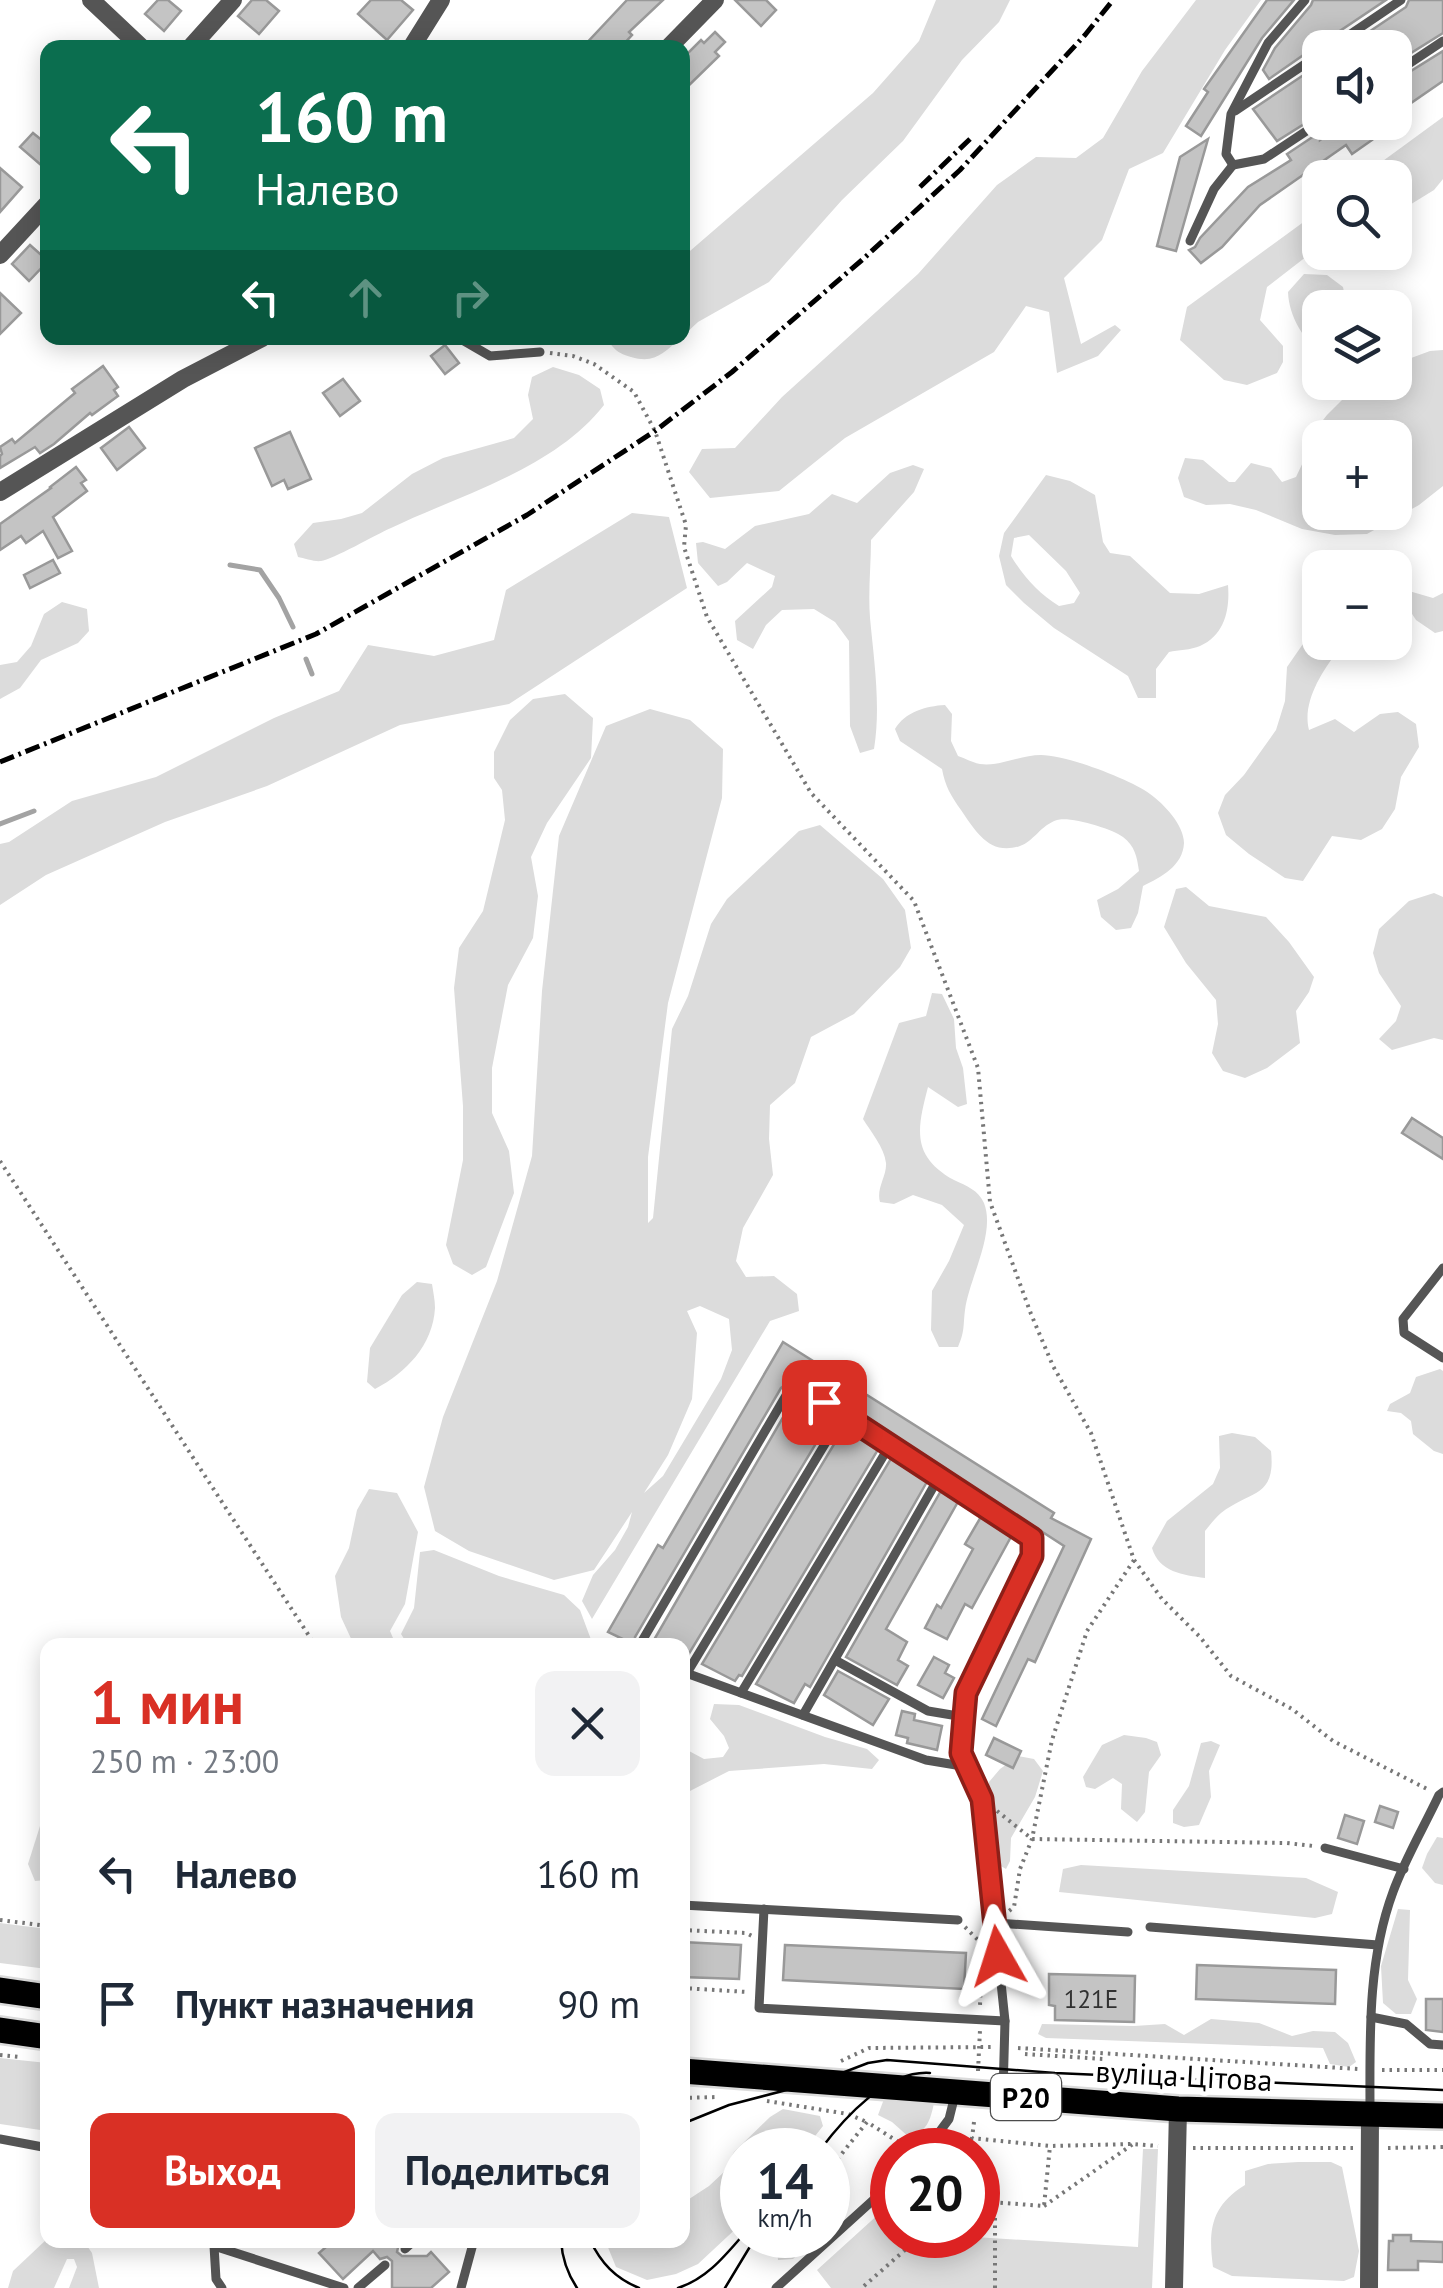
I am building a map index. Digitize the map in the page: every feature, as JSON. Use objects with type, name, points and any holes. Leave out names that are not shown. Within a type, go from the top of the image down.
[{"type":"main road","points":[[0,1990],[40,1996]]},
{"type":"main road","points":[[0,2030],[40,2036]]},
{"type":"main road","name":"вуліца Цітова","points":[[690,2071],[967,2085],[1002,2095],[1178,2109],[1443,2116]]},
{"type":"street","points":[[91,0],[134,40]]},
{"type":"street","points":[[197,40],[232,0]]},
{"type":"street","points":[[417,40],[441,0]]},
{"type":"street","points":[[676,40],[715,0]]},
{"type":"street","points":[[0,255],[40,212]]},
{"type":"street","points":[[0,492],[249,345]]},
{"type":"street","points":[[1174,2288],[1178,2109]]},
{"type":"street","points":[[1368,2288],[1370,2116]]},
{"type":"lane","points":[[1233,165],[1226,154],[1231,114],[1268,43],[1305,0]]},
{"type":"lane","points":[[1357,30],[1402,0]]},
{"type":"lane","points":[[1412,61],[1443,41]]},
{"type":"lane","points":[[1231,114],[1302,66]]},
{"type":"lane","points":[[1190,241],[1214,189],[1233,165],[1264,159],[1302,134]]},
{"type":"lane","points":[[470,345],[490,356],[540,352]]},
{"type":"lane","points":[[1443,1268],[1402,1319],[1404,1333],[1443,1358]]},
{"type":"lane","points":[[644,1638],[788,1392],[805,1390],[1032,1538],[1032,1556],[966,1693],[961,1753],[982,1799],[1004,2021],[1002,2095]]},
{"type":"lane","points":[[690,1664],[843,1414]]},
{"type":"lane","points":[[741,1693],[890,1445]]},
{"type":"lane","points":[[803,1715],[939,1477]]},
{"type":"lane","points":[[834,1660],[928,1711],[964,1716]]},
{"type":"lane","points":[[690,1674],[926,1760],[968,1766]]},
{"type":"lane","points":[[1370,2116],[1370,2017],[1378,1945],[1393,1892],[1441,1794]]},
{"type":"lane","points":[[1326,1848],[1404,1869]]},
{"type":"lane","points":[[690,1904],[958,1920]]},
{"type":"lane","points":[[764,1909],[759,2008],[1004,2021]]},
{"type":"lane","points":[[996,1923],[1128,1932]]},
{"type":"lane","points":[[1150,1927],[1378,1945]]},
{"type":"lane","points":[[1370,2017],[1406,2024],[1430,2044],[1443,2045]]},
{"type":"lane","points":[[942,2128],[967,2085]]},
{"type":"lane","points":[[0,2139],[40,2146]]},
{"type":"lane","points":[[776,2288],[870,2202]]},
{"type":"lane","points":[[214,2248],[216,2280],[222,2288]]},
{"type":"lane","points":[[228,2248],[344,2288]]},
{"type":"lane","points":[[462,2288],[472,2248]]},
{"type":"lane","points":[[358,2288],[385,2265]]},
{"type":"path","points":[[540,352],[573,356],[594,364],[634,392],[655,430],[686,525],[684,547],[707,617],[811,793],[914,901],[978,1068],[990,1202],[1031,1314],[1091,1433],[1134,1560],[1162,1599],[1231,1676],[1292,1709],[1333,1741],[1441,1794]]},
{"type":"path","points":[[0,1160],[310,1638]]},
{"type":"path","points":[[996,1923],[1014,1906],[1052,1740],[1088,1631],[1134,1560]]},
{"type":"path","points":[[982,1799],[1032,1839],[1287,1843],[1326,1848]]},
{"type":"path","points":[[0,1920],[40,1925]]},
{"type":"path","points":[[958,1920],[982,1944],[979,2047],[967,2085]]},
{"type":"path","points":[[690,1930],[752,1936]]},
{"type":"path","points":[[831,2065],[869,2048],[979,2047],[1370,2070],[1443,2070]]},
{"type":"path","points":[[1061,2049],[1061,2056]]},
{"type":"path","points":[[1025,2054],[1104,2060]]},
{"type":"path","points":[[690,2098],[721,2097]]},
{"type":"path","points":[[752,2098],[848,2114],[876,2128]]},
{"type":"path","points":[[850,2143],[867,2122]]},
{"type":"path","points":[[973,2128],[974,2122]]},
{"type":"path","points":[[1000,2141],[1050,2146],[1133,2144],[1177,2148],[1443,2147]]},
{"type":"path","points":[[1000,2202],[1044,2206],[1133,2144]]},
{"type":"path","points":[[1044,2206],[1050,2146]]},
{"type":"path","points":[[864,2286],[896,2258]]},
{"type":"path","points":[[995,2258],[995,2288]]},
{"type":"shaded area","points":[[936,0],[1010,0],[999,22],[962,60],[903,141],[842,200],[769,282],[690,329],[690,251],[873,93],[919,41]]},
{"type":"shaded area","points":[[1196,0],[1261,0],[1225,50],[1163,153],[1129,169],[1102,240],[1064,278],[1081,344],[1115,325],[1121,330],[1098,356],[1057,373],[1049,312],[1026,306],[994,352],[845,438],[779,491],[710,498],[689,472],[702,449],[735,448],[782,397],[918,274],[997,185],[1036,157],[1076,158],[1103,138],[1142,71]]},
{"type":"shaded area","points":[[1443,117],[1443,179],[1434,190],[1412,204],[1412,160],[1384,160]]},
{"type":"shaded area","points":[[1302,223],[1302,260],[1267,287],[1260,320],[1283,346],[1283,362],[1277,373],[1247,385],[1224,380],[1180,340],[1187,307]]},
{"type":"shaded area","points":[[1304,274],[1327,275],[1344,290],[1302,290],[1302,332],[1291,310],[1288,292]]},
{"type":"shaded area","points":[[612,345],[672,345],[658,356],[646,359],[622,354]]},
{"type":"shaded area","points":[[1443,350],[1443,486],[1412,509],[1412,420],[1323,420],[1342,400],[1412,400],[1412,358]]},
{"type":"shaded area","points":[[553,367],[579,375],[600,389],[604,405],[560,446],[505,478],[327,560],[298,557],[294,544],[313,523],[362,513],[412,474],[443,458],[514,438],[533,419],[528,395],[532,377]]},
{"type":"shaded area","points":[[1185,458],[1203,460],[1229,482],[1235,482],[1251,463],[1271,468],[1282,482],[1296,477],[1302,464],[1302,529],[1256,510],[1230,504],[1206,505],[1184,497],[1178,478]]},
{"type":"shaded area","points":[[913,465],[924,469],[914,492],[871,540],[869,608],[877,716],[874,749],[860,753],[850,726],[849,641],[835,622],[814,609],[782,610],[766,625],[753,649],[737,640],[735,621],[772,587],[775,576],[747,563],[718,586],[698,563],[696,543],[725,549],[755,526],[809,514],[832,494],[857,503],[890,473]]},
{"type":"shaded area","points":[[1046,475],[1070,481],[1095,495],[1103,542],[1110,553],[1130,556],[1170,593],[1199,594],[1228,585],[1224,620],[1208,641],[1169,652],[1156,669],[1156,698],[1138,698],[1128,676],[1054,628],[1006,585],[999,556],[1004,533]],"holes":[[[1029,535],[1066,571],[1080,593],[1074,603],[1059,606],[1038,590],[1011,556],[1014,538]]]},
{"type":"shaded area","points":[[632,513],[669,517],[687,588],[509,704],[400,725],[267,786],[165,822],[46,875],[0,905],[0,844],[72,801],[156,777],[274,718],[339,691],[368,645],[434,656],[494,640],[506,590]]},
{"type":"shaded area","points":[[1308,530],[1374,530],[1367,534],[1335,535]]},
{"type":"shaded area","points":[[1412,592],[1433,598],[1443,593],[1443,631],[1435,633],[1412,614]]},
{"type":"shaded area","points":[[62,602],[87,609],[89,631],[78,643],[41,660],[20,688],[0,699],[0,665],[17,662],[31,646],[44,614]]},
{"type":"shaded area","points":[[1302,645],[1302,660],[1332,660],[1311,699],[1309,730],[1335,719],[1354,732],[1380,714],[1398,712],[1416,724],[1419,747],[1401,777],[1395,809],[1382,829],[1361,840],[1332,836],[1303,881],[1285,878],[1249,854],[1226,835],[1218,813],[1225,795],[1276,730],[1285,701],[1287,667]]},
{"type":"shaded area","points":[[565,694],[593,718],[591,758],[547,823],[531,857],[538,896],[533,938],[508,985],[492,1068],[492,1113],[509,1151],[514,1193],[486,1267],[472,1275],[453,1264],[446,1245],[463,1160],[454,988],[459,948],[483,911],[505,820],[502,790],[494,778],[494,752],[510,720],[533,699]]},
{"type":"shaded area","points":[[945,705],[952,714],[951,741],[958,756],[987,764],[1033,756],[1066,759],[1141,788],[1172,816],[1181,829],[1183,851],[1170,870],[1143,886],[1131,928],[1116,930],[1101,917],[1097,900],[1139,871],[1135,852],[1123,837],[1091,824],[1063,819],[1051,822],[1020,846],[992,845],[978,834],[954,800],[942,769],[900,741],[895,729],[904,718]]},
{"type":"shaded area","points":[[650,709],[690,720],[723,749],[722,798],[668,1003],[648,1157],[648,1223],[653,1218],[672,1029],[688,996],[711,924],[727,899],[799,831],[820,825],[883,879],[905,910],[911,948],[900,967],[854,1014],[811,1037],[795,1083],[770,1105],[773,1175],[743,1228],[736,1261],[746,1277],[774,1276],[797,1294],[799,1311],[770,1321],[592,1619],[582,1601],[593,1575],[615,1550],[628,1527],[632,1512],[594,1570],[554,1580],[469,1551],[435,1531],[424,1487],[443,1417],[497,1281],[532,1156],[542,991],[559,836],[606,726]],"holes":[[[700,1306],[729,1319],[732,1350],[721,1379],[663,1476],[644,1493],[668,1455],[692,1399],[697,1333],[687,1311]]]},
{"type":"shaded area","points":[[1186,887],[1209,906],[1266,917],[1314,977],[1296,1011],[1300,1043],[1267,1068],[1245,1078],[1223,1071],[1212,1053],[1218,1024],[1216,1000],[1164,927],[1176,889]]},
{"type":"shaded area","points":[[1434,893],[1443,897],[1443,1040],[1434,1038],[1392,1050],[1379,1039],[1396,1021],[1401,1006],[1379,973],[1373,953],[1379,929],[1409,901]]},
{"type":"shaded area","points":[[932,993],[942,994],[954,1019],[967,1104],[958,1107],[928,1087],[921,1116],[921,1140],[930,1161],[940,1171],[979,1195],[987,1215],[958,1347],[939,1347],[931,1330],[932,1291],[964,1225],[942,1205],[913,1195],[894,1204],[880,1202],[885,1157],[863,1119],[899,1023],[926,1016]]},
{"type":"shaded area","points":[[417,1282],[432,1284],[435,1308],[429,1334],[407,1366],[375,1389],[367,1382],[370,1348],[402,1295]]},
{"type":"shaded area","points":[[1440,1369],[1443,1454],[1413,1434],[1411,1421],[1401,1413],[1387,1411],[1390,1404],[1410,1393],[1416,1377]]},
{"type":"shaded area","points":[[1232,1433],[1255,1437],[1271,1451],[1270,1477],[1259,1491],[1221,1513],[1205,1531],[1205,1578],[1173,1571],[1160,1562],[1152,1548],[1167,1521],[1213,1484],[1220,1468],[1219,1436]]},
{"type":"shaded area","points":[[369,1489],[397,1493],[418,1532],[405,1604],[390,1631],[393,1638],[351,1638],[341,1617],[335,1576],[349,1548],[357,1510]]},
{"type":"shaded area","points":[[434,1550],[499,1576],[564,1595],[580,1610],[590,1638],[404,1638],[401,1634],[414,1608],[420,1552]]},
{"type":"shaded area","points":[[714,1704],[739,1705],[867,1749],[879,1760],[872,1769],[824,1764],[729,1771],[690,1791],[690,1752],[704,1759],[723,1757],[729,1748],[710,1719]]},
{"type":"shaded area","points":[[1124,1735],[1157,1742],[1161,1755],[1149,1772],[1145,1812],[1137,1822],[1121,1809],[1122,1784],[1113,1778],[1095,1789],[1086,1787],[1083,1777],[1102,1745]]},
{"type":"shaded area","points":[[1211,1741],[1220,1745],[1209,1771],[1211,1797],[1199,1825],[1184,1827],[1173,1823],[1173,1810],[1189,1786],[1201,1743]]},
{"type":"shaded area","points":[[1018,1756],[1034,1759],[1043,1771],[1035,1797],[1011,1838],[1006,1869],[999,1865],[997,1839],[988,1817],[989,1782]]},
{"type":"shaded area","points":[[40,1826],[40,1881],[35,1881],[28,1864]]},
{"type":"shaded area","points":[[1437,1837],[1443,1838],[1443,1885],[1435,1883],[1422,1868]]},
{"type":"shaded area","points":[[1081,1865],[1306,1878],[1338,1892],[1332,1914],[1315,1918],[1059,1892],[1063,1869]]},
{"type":"shaded area","points":[[1398,1909],[1410,1910],[1408,1980],[1417,1999],[1411,2014],[1396,2014],[1383,2003],[1381,1966]]},
{"type":"shaded area","points":[[0,1923],[40,1928],[40,1968],[0,1963]]},
{"type":"shaded area","points":[[1211,2019],[1259,2023],[1292,2036],[1313,2031],[1335,2032],[1348,2043],[1356,2062],[1349,2067],[1330,2064],[1323,2048],[1046,2038],[1038,2034],[1042,2024],[1165,2024],[1184,2035]]},
{"type":"shaded area","points":[[0,2058],[40,2062],[40,2130],[0,2124]]},
{"type":"shaded area","points":[[884,2099],[934,2103],[924,2128],[899,2128],[878,2115]]},
{"type":"shaded area","points":[[783,2109],[820,2116],[823,2126],[821,2128],[759,2128]]},
{"type":"shaded area","points":[[1143,2149],[1158,2149],[1152,2288],[831,2288],[817,2270],[830,2258],[850,2258],[850,2240],[870,2222],[870,2258],[1000,2258],[1000,2239],[1138,2247]]},
{"type":"shaded area","points":[[1331,2162],[1342,2167],[1359,2251],[1354,2277],[1344,2281],[1232,2276],[1213,2267],[1214,2220],[1225,2201],[1245,2185],[1245,2171],[1268,2164]]},
{"type":"shaded area","points":[[720,2176],[720,2244],[698,2264],[647,2280],[616,2267],[608,2248],[690,2248],[690,2198]]},
{"type":"shaded area","points":[[40,2246],[89,2248],[99,2288],[69,2288],[77,2267],[74,2259],[67,2259],[54,2288],[8,2288],[13,2271]]},
{"type":"building","points":[[158,0],[168,0],[181,11],[164,31],[145,14]]},
{"type":"building","points":[[252,0],[266,0],[279,11],[259,34],[238,16]]},
{"type":"building","points":[[371,0],[401,0],[413,10],[387,40],[358,14]]},
{"type":"building","points":[[627,0],[663,0],[629,32],[632,35],[627,40],[590,40]]},
{"type":"building","points":[[735,0],[766,0],[776,10],[761,26]]},
{"type":"building","points":[[1267,0],[1294,0],[1262,38],[1201,136],[1186,126],[1208,92],[1204,89]]},
{"type":"building","points":[[1313,0],[1386,0],[1341,30],[1302,30],[1302,56],[1269,79],[1263,70],[1275,48]]},
{"type":"building","points":[[1409,0],[1443,0],[1443,33],[1412,52],[1412,30],[1372,30],[1406,7]]},
{"type":"building","points":[[715,32],[725,42],[715,52],[719,56],[690,84],[690,51],[701,40],[704,43]]},
{"type":"building","points":[[1443,51],[1443,81],[1412,102],[1412,70]]},
{"type":"building","points":[[1302,76],[1302,125],[1277,141],[1253,109]]},
{"type":"building","points":[[33,133],[40,139],[40,164],[20,147]]},
{"type":"building","points":[[1208,139],[1176,251],[1157,246],[1180,157]]},
{"type":"building","points":[[1308,140],[1372,140],[1352,154],[1346,145],[1324,160],[1302,160],[1302,176],[1260,205],[1222,247],[1201,263],[1189,250],[1248,187],[1291,160],[1287,154]]},
{"type":"building","points":[[0,168],[22,187],[0,212]]},
{"type":"building","points":[[30,245],[40,254],[40,269],[29,281],[12,264]]},
{"type":"building","points":[[0,293],[21,313],[0,334]]},
{"type":"building","points":[[445,345],[459,363],[445,374],[431,356]]},
{"type":"building","points":[[103,366],[118,387],[114,390],[118,396],[40,453],[35,447],[0,468],[0,447],[12,439],[15,443],[75,393],[72,389]]},
{"type":"building","points":[[343,379],[360,401],[340,416],[323,393]]},
{"type":"building","points":[[129,427],[145,448],[117,470],[101,448]]},
{"type":"building","points":[[290,432],[311,479],[288,489],[284,480],[272,486],[255,448]]},
{"type":"building","points":[[76,467],[86,480],[81,483],[87,491],[53,517],[72,551],[58,558],[43,531],[26,543],[21,536],[0,550],[0,524]]},
{"type":"building","points":[[53,560],[60,573],[30,588],[24,575]]},
{"type":"building","points":[[1412,1118],[1443,1138],[1443,1159],[1402,1133]]},
{"type":"building","points":[[783,1342],[1054,1513],[1051,1518],[1091,1539],[1035,1662],[1028,1659],[996,1726],[982,1719],[1064,1546],[808,1383],[781,1388],[635,1638],[620,1638],[608,1632],[658,1545],[663,1548]]},
{"type":"building","points":[[803,1398],[832,1417],[690,1652],[690,1638],[655,1638],[793,1400]]},
{"type":"building","points":[[845,1426],[879,1448],[742,1676],[735,1681],[702,1664]]},
{"type":"building","points":[[892,1457],[928,1480],[810,1687],[805,1684],[794,1703],[756,1684]]},
{"type":"building","points":[[942,1489],[959,1500],[886,1629],[907,1642],[898,1660],[908,1666],[897,1685],[846,1657]]},
{"type":"building","points":[[982,1515],[1012,1535],[972,1608],[965,1604],[947,1639],[925,1628],[937,1605],[941,1608],[973,1549],[965,1544]]},
{"type":"building","points":[[934,1657],[949,1665],[945,1673],[954,1678],[943,1698],[918,1685]]},
{"type":"building","points":[[838,1671],[889,1699],[873,1725],[824,1695]]},
{"type":"building","points":[[902,1711],[915,1714],[914,1720],[942,1726],[937,1750],[907,1743],[908,1738],[896,1735]]},
{"type":"building","points":[[994,1738],[1021,1751],[1013,1768],[986,1755]]},
{"type":"building","points":[[1380,1806],[1398,1812],[1393,1828],[1375,1822]]},
{"type":"building","points":[[1345,1815],[1364,1821],[1357,1844],[1338,1838]]},
{"type":"building","points":[[690,1942],[741,1945],[739,1979],[690,1977]]},
{"type":"building","points":[[785,1945],[966,1953],[964,1989],[783,1980]]},
{"type":"building","points":[[1197,1965],[1336,1970],[1335,2004],[1196,1999]]},
{"type":"building","points":[[1049,1974],[1135,1976],[1134,2022],[1055,2020],[1055,2006],[1049,2005]]},
{"type":"building","points":[[1426,1999],[1443,1999],[1443,2032],[1426,2030]]},
{"type":"building","points":[[1393,2235],[1411,2235],[1411,2241],[1443,2242],[1443,2262],[1418,2261],[1418,2270],[1388,2270],[1389,2241],[1393,2241]]},
{"type":"building","points":[[325,2248],[398,2248],[402,2256],[427,2256],[431,2252],[449,2272],[431,2288],[392,2288],[392,2261],[387,2257],[380,2259],[373,2251],[343,2279],[319,2253]]},
{"type":"waterway","points":[[230,565],[260,570],[293,627]]},
{"type":"waterway","points":[[306,659],[312,674]]},
{"type":"waterway","points":[[0,824],[34,811]]},
{"type":"tram line","points":[[690,2121],[729,2105],[887,2060],[1055,2073],[1443,2090]]},
{"type":"tram line","points":[[838,2128],[868,2098],[898,2079],[930,2073]]},
{"type":"tram line","points":[[562,2248],[577,2288]]},
{"type":"tram line","points":[[594,2248],[610,2269],[639,2288]]},
{"type":"tram line","points":[[678,2288],[706,2273],[722,2258]]},
{"type":"tram line","points":[[725,2288],[743,2258]]},
{"type":"railway","points":[[0,762],[316,634],[527,515],[655,431],[732,372],[960,170],[1113,0]]},
{"type":"railway","points":[[920,187],[970,139]]},
{"type":"route","points":[[824,1402],[1032,1538],[1032,1556],[966,1693],[961,1753],[982,1799],[998,1956]]}]
